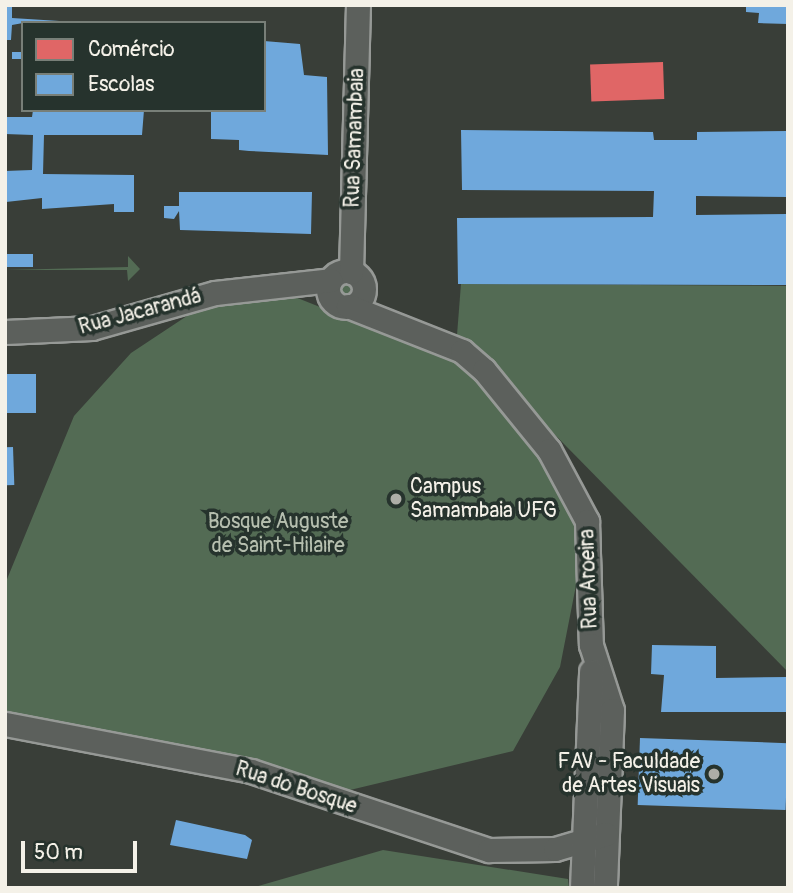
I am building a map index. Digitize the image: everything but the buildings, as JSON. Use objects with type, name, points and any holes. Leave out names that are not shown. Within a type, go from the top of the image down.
[{"type":"street","name":"Rua Samambaia","points":[[345,291],[358,5]]},
{"type":"street","name":"Rua Jacarandá","points":[[5,332],[92,328],[215,293],[274,289],[345,291]]},
{"type":"street","name":"Rua Aroeira","points":[[345,291],[395,326],[462,351],[550,450],[587,521],[591,645],[612,710],[605,888]]},
{"type":"street","points":[[582,888],[591,645]]},
{"type":"street","name":"Rua do Bosque","points":[[5,724],[251,771],[489,850],[524,853],[583,839]]},
{"type":"street","points":[[583,839],[606,834]]},
{"type":"shaded area","name":"Campus Samambaia UFG","points":[[5,5],[788,5],[788,888],[5,888]]},
{"type":"green space","points":[[128,256],[140,269],[128,281],[127,270],[5,270],[128,267]]},
{"type":"green space","points":[[345,279],[353,282],[356,290],[353,298],[345,301],[337,298],[334,290],[337,282]]},
{"type":"green space","points":[[461,284],[788,286],[788,672],[457,335]]},
{"type":"green space","name":"Bosque Auguste de Saint-Hilaire","points":[[290,295],[370,327],[453,348],[570,488],[580,565],[560,667],[513,751],[350,790],[194,747],[5,713],[5,584],[74,416],[131,353],[205,304]]},
{"type":"green space","points":[[383,850],[568,879],[569,888],[251,888]]},
{"type":"place","name":"Campus Samambaia UFG","points":[[396,499]]},
{"type":"place","name":"FAV - Faculdade de Artes Visuais","points":[[714,774]]}]
